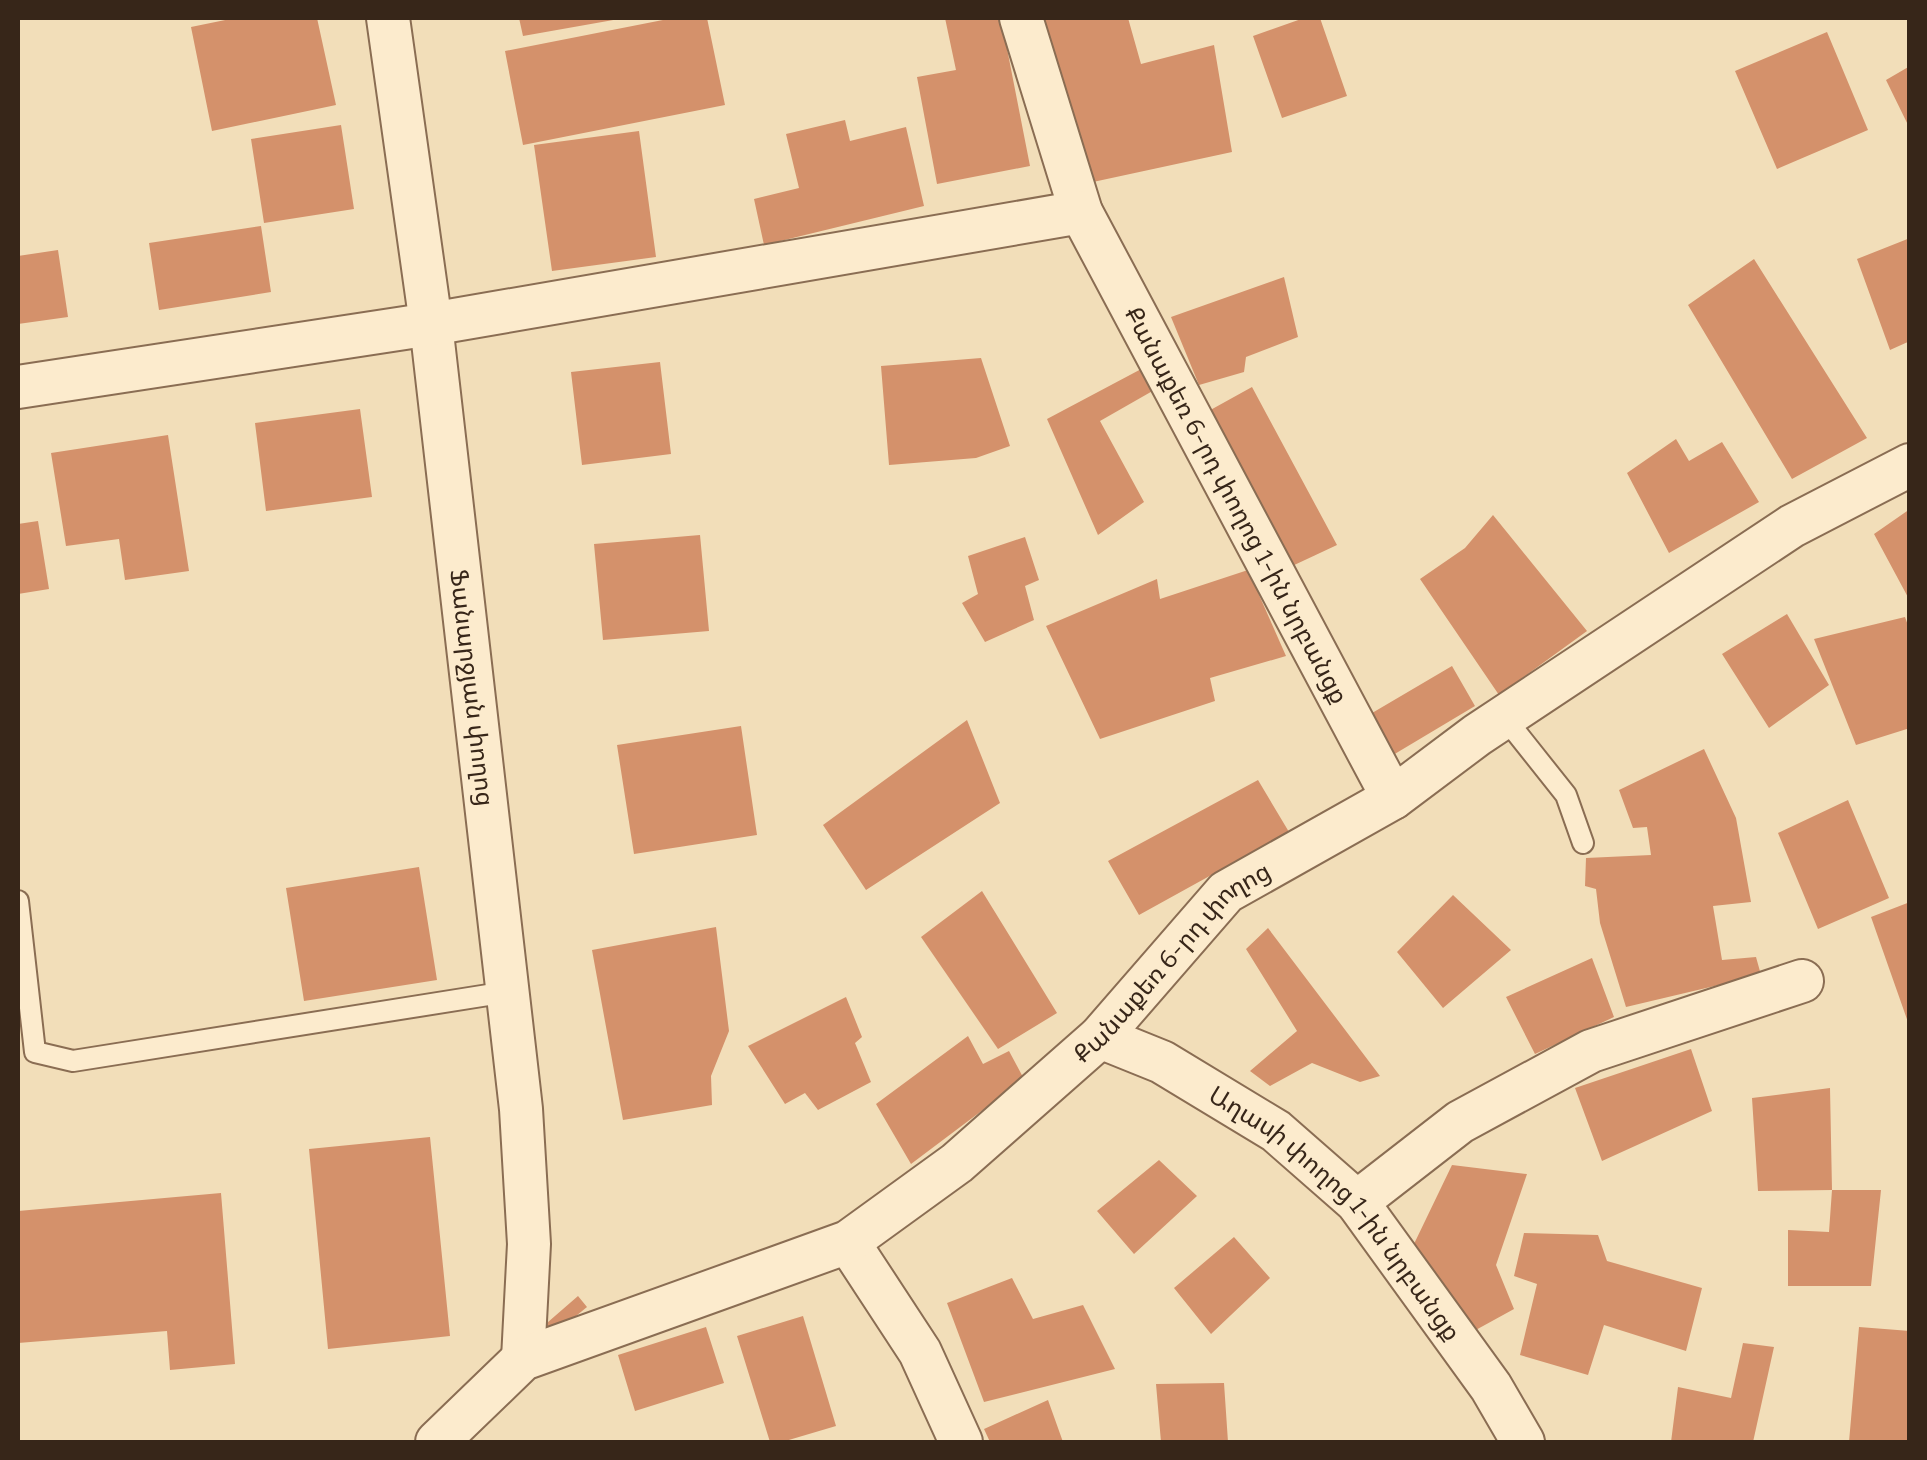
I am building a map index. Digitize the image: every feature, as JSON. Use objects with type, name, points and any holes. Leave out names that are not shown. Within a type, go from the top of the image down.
[{"type":"street","name":"Ֆանարջյան փողոց","points":[[388,18],[430,324],[520,1109],[529,1244],[523,1359]]},
{"type":"street","name":"Քանաքեռ 6-րդ փողոց 1-ին նրբանցք","points":[[1022,18],[1081,212],[1393,798]]},
{"type":"street","points":[[18,387],[430,324],[1081,212]]},
{"type":"street","name":"Քանաքեռ 6-րդ փողոց","points":[[438,1442],[523,1359],[848,1242],[956,1163],[1100,1036],[1226,892],[1393,798],[1504,717],[1792,526],[1910,466]]},
{"type":"street","points":[[1357,1202],[1460,1122],[1591,1051],[1802,981]]},
{"type":"street","name":"Աղասի փողոց 1-ին նրբանցք","points":[[1100,1036],[1162,1062],[1276,1131],[1357,1202],[1491,1387],[1523,1442]]},
{"type":"street","points":[[848,1242],[920,1352],[961,1442]]},
{"type":"lane","points":[[1504,717],[1566,796],[1584,843]]},
{"type":"lane","points":[[18,901],[35,1052],[74,1061],[508,992]]},
{"type":"building","points":[[235,18],[317,18],[336,105],[212,131],[191,27]]},
{"type":"building","points":[[519,18],[619,18],[619,19],[523,36]]},
{"type":"building","points":[[673,18],[707,18],[725,105],[523,145],[505,51]]},
{"type":"building","points":[[945,18],[1001,18],[1030,166],[937,184],[917,77],[956,70]]},
{"type":"building","points":[[1044,18],[1128,18],[1141,64],[1214,45],[1232,152],[1093,182]]},
{"type":"building","points":[[1304,18],[1320,18],[1347,96],[1282,118],[1253,36]]},
{"type":"building","points":[[1827,32],[1868,130],[1777,169],[1735,71]]},
{"type":"building","points":[[1910,66],[1910,129],[1886,80]]},
{"type":"building","points":[[845,120],[850,141],[906,127],[924,206],[764,245],[754,199],[799,188],[786,134]]},
{"type":"building","points":[[341,125],[354,209],[264,223],[251,139]]},
{"type":"building","points":[[639,131],[656,257],[552,271],[534,145]]},
{"type":"building","points":[[261,226],[271,292],[159,310],[149,243]]},
{"type":"building","points":[[1910,238],[1910,341],[1890,350],[1857,259]]},
{"type":"building","points":[[58,250],[68,317],[18,324],[18,256]]},
{"type":"building","points":[[1754,259],[1867,438],[1792,479],[1688,305]]},
{"type":"building","points":[[1284,277],[1298,337],[1246,357],[1244,372],[1199,385],[1171,317]]},
{"type":"building","points":[[981,358],[1010,446],[976,458],[889,465],[881,366]]},
{"type":"building","points":[[660,362],[671,454],[582,465],[571,372]]},
{"type":"building","points":[[1145,367],[1156,389],[1100,421],[1144,502],[1098,535],[1047,419]]},
{"type":"building","points":[[1252,387],[1337,545],[1290,567],[1205,413]]},
{"type":"building","points":[[360,409],[372,497],[266,511],[255,423]]},
{"type":"building","points":[[168,435],[189,571],[125,580],[119,539],[66,546],[51,453]]},
{"type":"building","points":[[1676,439],[1689,461],[1722,442],[1759,502],[1669,553],[1627,473]]},
{"type":"building","points":[[1910,509],[1910,601],[1874,534]]},
{"type":"building","points":[[1493,515],[1587,631],[1499,695],[1420,579],[1465,548]]},
{"type":"building","points":[[38,521],[49,589],[18,594],[18,524]]},
{"type":"building","points":[[700,535],[709,631],[603,640],[594,544]]},
{"type":"building","points":[[1025,537],[1039,580],[1025,586],[1034,620],[985,642],[962,603],[978,594],[968,556]]},
{"type":"building","points":[[1248,570],[1286,656],[1210,678],[1215,701],[1100,739],[1046,626],[1157,579],[1160,599]]},
{"type":"building","points":[[1787,614],[1829,685],[1769,728],[1722,654]]},
{"type":"building","points":[[1905,617],[1910,631],[1910,728],[1856,745],[1814,639]]},
{"type":"building","points":[[1452,666],[1475,706],[1393,755],[1367,716]]},
{"type":"building","points":[[967,720],[1000,803],[866,890],[823,825]]},
{"type":"building","points":[[741,726],[757,835],[634,854],[617,745]]},
{"type":"building","points":[[1704,749],[1736,818],[1751,902],[1713,906],[1722,960],[1756,957],[1761,975],[1626,1007],[1600,923],[1596,889],[1585,886],[1586,858],[1651,855],[1647,827],[1633,828],[1619,790]]},
{"type":"building","points":[[1258,780],[1289,832],[1139,915],[1108,861]]},
{"type":"building","points":[[1848,800],[1889,898],[1818,929],[1778,833]]},
{"type":"building","points":[[419,867],[437,980],[304,1001],[286,888]]},
{"type":"building","points":[[982,891],[1057,1013],[998,1049],[921,937]]},
{"type":"building","points":[[1453,895],[1511,950],[1443,1008],[1397,952]]},
{"type":"building","points":[[1910,902],[1910,1025],[1909,1025],[1871,917]]},
{"type":"building","points":[[716,927],[729,1031],[711,1076],[712,1105],[623,1120],[592,950]]},
{"type":"building","points":[[1268,928],[1380,1076],[1360,1082],[1312,1063],[1270,1086],[1250,1071],[1297,1031],[1246,949]]},
{"type":"building","points":[[1592,958],[1614,1017],[1535,1054],[1506,997]]},
{"type":"building","points":[[846,997],[862,1037],[855,1043],[871,1082],[818,1110],[805,1093],[785,1104],[748,1046]]},
{"type":"building","points":[[968,1036],[983,1064],[1009,1051],[1024,1079],[911,1164],[876,1104]]},
{"type":"building","points":[[1691,1049],[1712,1111],[1602,1161],[1575,1088]]},
{"type":"building","points":[[1830,1088],[1832,1190],[1758,1191],[1752,1098]]},
{"type":"building","points":[[430,1137],[450,1336],[328,1349],[309,1149]]},
{"type":"building","points":[[1159,1160],[1197,1196],[1134,1254],[1097,1211]]},
{"type":"building","points":[[1452,1165],[1527,1174],[1496,1265],[1514,1309],[1463,1337],[1413,1246]]},
{"type":"building","points":[[1832,1190],[1881,1190],[1871,1286],[1788,1286],[1788,1230],[1829,1232]]},
{"type":"building","points":[[221,1193],[235,1364],[170,1370],[167,1331],[18,1343],[18,1211]]},
{"type":"building","points":[[1524,1233],[1598,1235],[1607,1261],[1702,1288],[1686,1351],[1604,1325],[1588,1375],[1520,1355],[1537,1284],[1514,1276]]},
{"type":"building","points":[[1234,1237],[1270,1278],[1211,1334],[1174,1288]]},
{"type":"building","points":[[1012,1278],[1033,1319],[1083,1305],[1115,1369],[984,1402],[947,1303]]},
{"type":"building","points":[[578,1296],[587,1307],[549,1338],[540,1329]]},
{"type":"building","points":[[803,1316],[836,1426],[770,1442],[737,1336]]},
{"type":"building","points":[[706,1327],[724,1383],[635,1411],[618,1355]]},
{"type":"building","points":[[1859,1327],[1910,1331],[1910,1442],[1849,1442]]},
{"type":"building","points":[[1743,1343],[1774,1347],[1753,1442],[1671,1442],[1678,1387],[1731,1398]]},
{"type":"building","points":[[1224,1383],[1228,1442],[1161,1442],[1156,1384]]},
{"type":"building","points":[[1048,1400],[1063,1442],[990,1442],[984,1429]]}]
